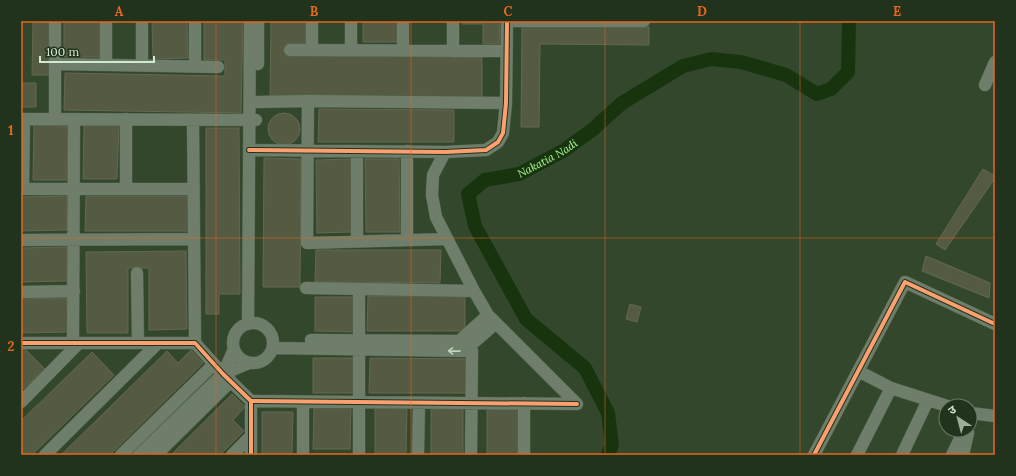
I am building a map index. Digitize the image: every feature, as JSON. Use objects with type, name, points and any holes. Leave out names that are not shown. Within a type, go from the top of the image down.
[{"type":"street","points":[[55,21],[55,119]]},
{"type":"street","points":[[106,21],[106,65]]},
{"type":"street","points":[[142,21],[142,66]]},
{"type":"street","points":[[195,21],[195,66]]},
{"type":"street","points":[[250,21],[253,120],[252,324]]},
{"type":"street","points":[[253,120],[258,102],[258,21]]},
{"type":"street","points":[[312,21],[312,50]]},
{"type":"street","points":[[351,21],[351,50]]},
{"type":"street","points":[[403,21],[403,51]]},
{"type":"street","points":[[452,51],[453,21]]},
{"type":"street","points":[[253,150],[445,152],[486,150],[498,142],[503,133],[506,103],[507,21]]},
{"type":"street","points":[[514,21],[644,21]]},
{"type":"street","points":[[290,50],[506,51]]},
{"type":"street","points":[[985,85],[995,62]]},
{"type":"street","points":[[55,64],[218,67]]},
{"type":"street","points":[[258,102],[308,101],[506,103]]},
{"type":"street","points":[[308,101],[307,243],[447,239]]},
{"type":"street","points":[[194,190],[22,188],[22,119],[253,120]]},
{"type":"street","points":[[21,402],[76,343],[74,292],[74,119]]},
{"type":"street","points":[[126,119],[126,189]]},
{"type":"street","points":[[193,120],[195,343],[227,378],[251,401],[577,404],[492,319],[474,291],[436,217],[432,195],[433,175],[445,152]]},
{"type":"street","points":[[357,151],[357,242]]},
{"type":"street","points":[[407,151],[407,240]]},
{"type":"street","points":[[21,240],[194,239]]},
{"type":"street","points":[[138,272],[138,343]]},
{"type":"street","points":[[814,455],[905,282],[995,324]]},
{"type":"street","points":[[306,288],[474,291]]},
{"type":"street","points":[[358,455],[359,289]]},
{"type":"street","points":[[21,292],[74,292]]},
{"type":"street","points":[[273,344],[359,345],[464,351],[468,341],[492,319]]},
{"type":"street","points":[[156,455],[227,378],[234,349],[234,339],[237,331],[243,326],[252,324],[265,326],[271,332],[273,344],[270,355],[264,360],[257,363],[249,363],[242,360],[236,354],[234,349]]},
{"type":"street","points":[[468,341],[472,351],[471,455]]},
{"type":"street","points":[[21,343],[195,343]]},
{"type":"street","points":[[44,455],[158,343]]},
{"type":"street","points":[[139,455],[227,378],[249,363]]},
{"type":"street","points":[[121,455],[214,364]]},
{"type":"street","points":[[858,371],[891,388],[938,403]]},
{"type":"street","points":[[857,455],[891,388]]},
{"type":"street","points":[[902,455],[928,400]]},
{"type":"street","points":[[251,401],[251,455]]},
{"type":"street","points":[[303,402],[303,455]]},
{"type":"street","points":[[418,455],[419,403]]},
{"type":"street","points":[[524,404],[524,455]]},
{"type":"street","points":[[978,417],[995,416]]},
{"type":"street","points":[[232,455],[251,436]]},
{"type":"street","points":[[952,455],[960,438]]},
{"type":"street","points":[[963,455],[967,438]]},
{"type":"building","points":[[33,21],[51,21],[50,75],[32,75]]},
{"type":"building","points":[[64,21],[100,21],[100,57],[64,57]]},
{"type":"building","points":[[152,21],[187,21],[188,58],[153,59]]},
{"type":"building","points":[[204,21],[243,21],[241,113],[64,110],[65,73],[225,76],[225,60],[204,60]]},
{"type":"building","points":[[271,21],[306,21],[306,44],[286,44],[286,56],[482,57],[482,97],[270,96]]},
{"type":"building","points":[[363,21],[398,21],[398,42],[363,42]]},
{"type":"building","points":[[462,21],[500,21],[499,44],[483,44],[483,24],[462,24]]},
{"type":"building","points":[[522,26],[649,27],[649,45],[540,44],[539,127],[521,127]]},
{"type":"building","points":[[21,83],[36,83],[36,107],[21,107]]},
{"type":"building","points":[[319,109],[454,110],[454,142],[318,142]]},
{"type":"building","points":[[284,113],[295,118],[300,129],[295,140],[284,145],[273,140],[268,129],[273,118]]},
{"type":"building","points":[[34,125],[68,126],[67,180],[33,180]]},
{"type":"building","points":[[84,125],[119,125],[117,179],[83,179]]},
{"type":"building","points":[[206,128],[239,128],[240,294],[219,294],[219,314],[206,314]]},
{"type":"building","points":[[264,158],[301,159],[300,287],[263,287]]},
{"type":"building","points":[[351,159],[352,232],[317,233],[316,160]]},
{"type":"building","points":[[365,159],[399,159],[400,232],[366,232]]},
{"type":"building","points":[[983,169],[995,176],[995,178],[945,250],[936,244]]},
{"type":"building","points":[[67,196],[67,230],[21,231],[21,197]]},
{"type":"building","points":[[86,196],[189,196],[189,231],[85,231]]},
{"type":"building","points":[[68,247],[68,281],[21,282],[21,248]]},
{"type":"building","points":[[316,250],[441,250],[440,283],[315,282]]},
{"type":"building","points":[[186,251],[187,329],[149,330],[149,268],[128,268],[128,333],[87,333],[86,252]]},
{"type":"building","points":[[926,256],[990,283],[989,298],[922,271]]},
{"type":"building","points":[[368,296],[465,296],[465,331],[367,331]]},
{"type":"building","points":[[315,297],[357,297],[357,332],[315,331]]},
{"type":"building","points":[[67,298],[68,332],[21,333],[21,299]]},
{"type":"building","points":[[630,304],[641,307],[637,322],[626,319]]},
{"type":"building","points":[[22,346],[45,369],[21,391],[21,347]]},
{"type":"building","points":[[191,350],[203,363],[110,455],[61,455],[167,351],[178,363]]},
{"type":"building","points":[[92,352],[114,375],[32,455],[21,455],[21,421]]},
{"type":"building","points":[[313,358],[355,358],[355,393],[313,393]]},
{"type":"building","points":[[370,358],[467,359],[467,393],[369,393]]},
{"type":"building","points":[[232,394],[245,407],[233,420],[244,431],[220,455],[171,455]]},
{"type":"building","points":[[314,407],[351,407],[350,449],[313,449]]},
{"type":"building","points":[[431,407],[463,407],[463,455],[431,455]]},
{"type":"building","points":[[375,408],[407,408],[406,455],[375,455]]},
{"type":"building","points":[[487,409],[519,409],[518,455],[487,455]]},
{"type":"building","points":[[262,412],[293,412],[292,455],[262,455]]},
{"type":"waterway","name":"Nakatia Nadi","points":[[608,455],[612,445],[608,413],[585,368],[526,319],[475,226],[468,194],[485,180],[519,174],[563,151],[592,130],[622,103],[683,66],[711,59],[741,62],[786,75],[817,94],[831,89],[848,72],[849,21]]},
{"type":"cycle path","points":[[249,150],[445,152],[486,150],[498,142],[503,133],[506,103],[507,21]]},
{"type":"cycle path","points":[[814,455],[905,282],[995,324]]},
{"type":"cycle path","points":[[21,343],[195,343],[223,374],[251,401],[251,455]]},
{"type":"cycle path","points":[[251,401],[577,404]]}]
